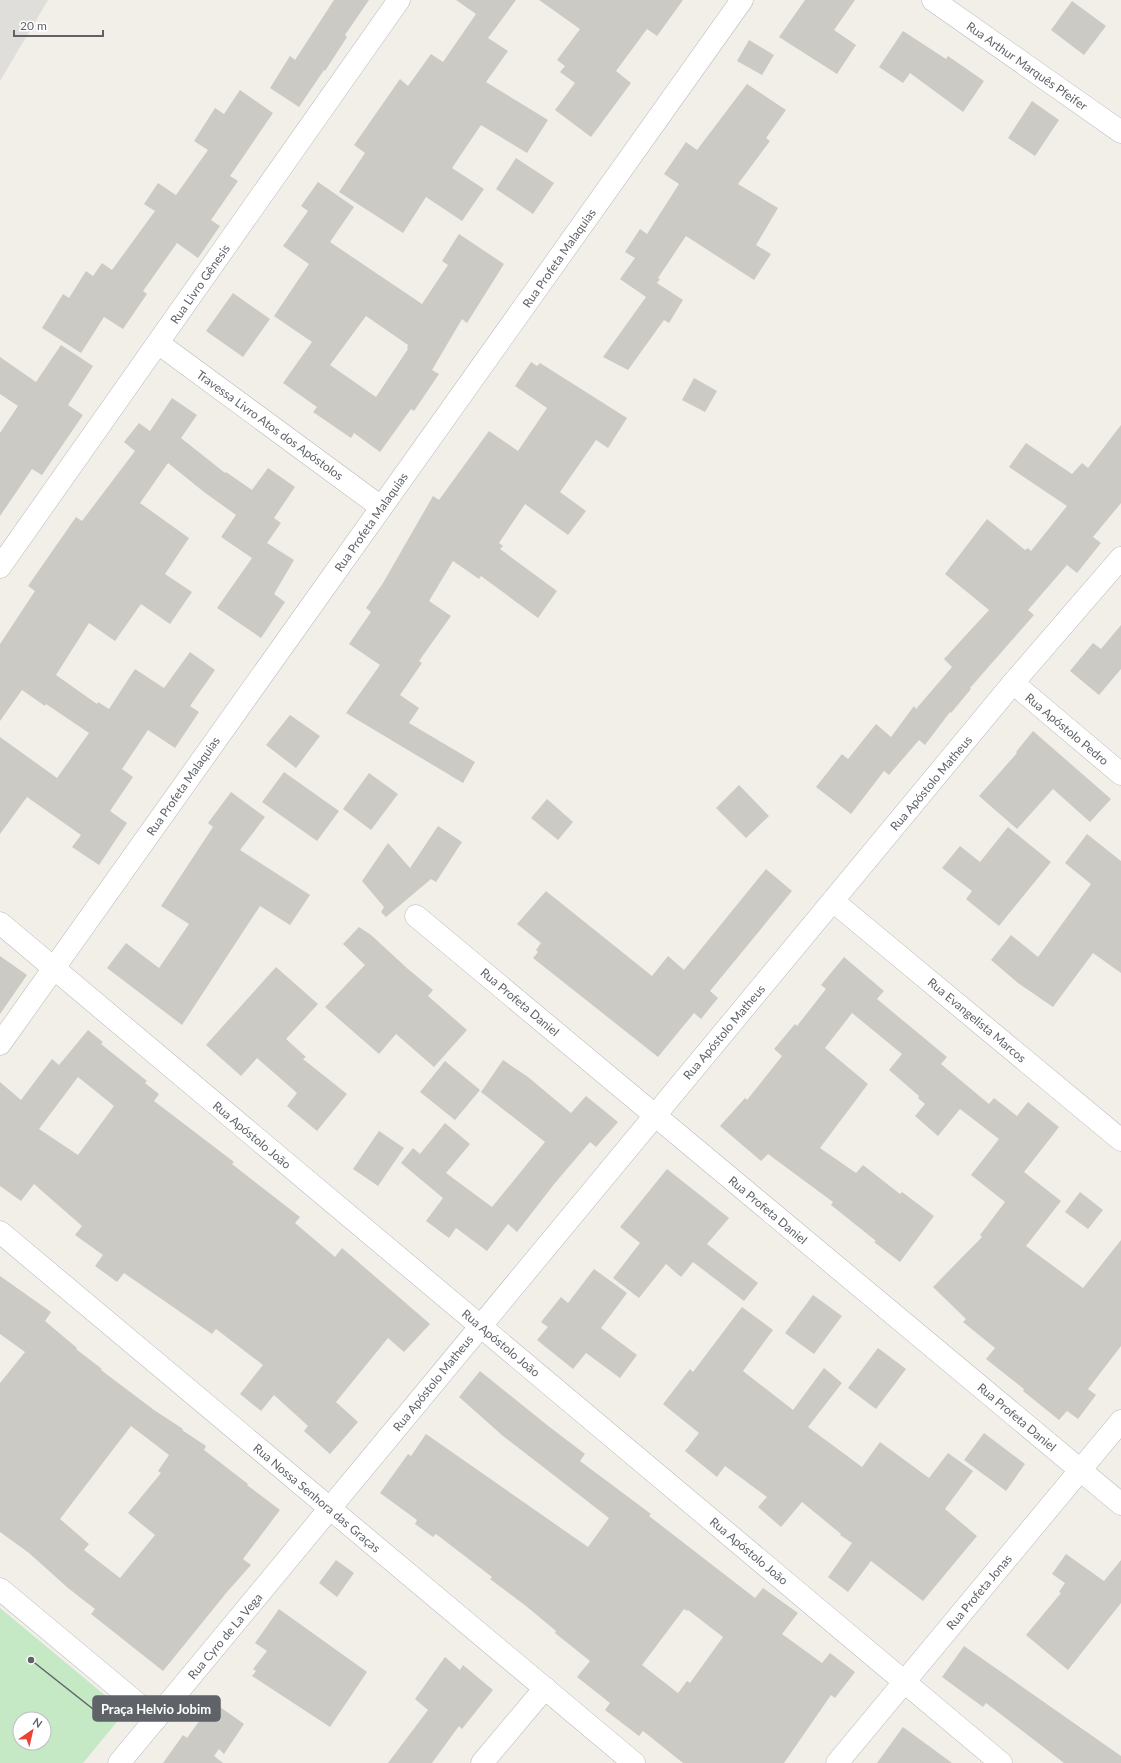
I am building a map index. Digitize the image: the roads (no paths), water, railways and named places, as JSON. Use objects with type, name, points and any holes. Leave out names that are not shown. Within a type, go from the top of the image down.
[{"type":"street","name":"Rua Livro Gênesis","points":[[0,567],[399,0]]},
{"type":"street","name":"Rua Profeta Malaquias","points":[[0,1044],[742,0]]},
{"type":"street","name":"Rua Arthur Marquês Pfeifer","points":[[933,0],[1121,132]]},
{"type":"street","name":"Travessa Livro Atos dos Apóstolos","points":[[158,343],[381,507]]},
{"type":"street","name":"Rua Apóstolo Matheus","points":[[330,1509],[1013,683],[1121,558]]},
{"type":"street","name":"Rua Apóstolo Pedro","points":[[1013,683],[1121,774]]},
{"type":"street","name":"Rua Evangelista Marcos","points":[[833,901],[1121,1140]]},
{"type":"street","name":"Rua Profeta Daniel","points":[[416,916],[1121,1504]]},
{"type":"street","name":"Rua Apóstolo João","points":[[0,923],[1001,1763]]},
{"type":"street","name":"Rua Nossa Senhora das Graças","points":[[0,1232],[634,1763]]},
{"type":"street","name":"Rua Profeta Jonas","points":[[837,1763],[1121,1421]]},
{"type":"street","name":"Rua Cyro de La Vega","points":[[119,1763],[330,1509]]},
{"type":"street","points":[[0,1589],[156,1719]]},
{"type":"street","points":[[482,1763],[545,1688]]},
{"type":"place","name":"Praça Helvio Jobim","points":[[31,1660]]}]
